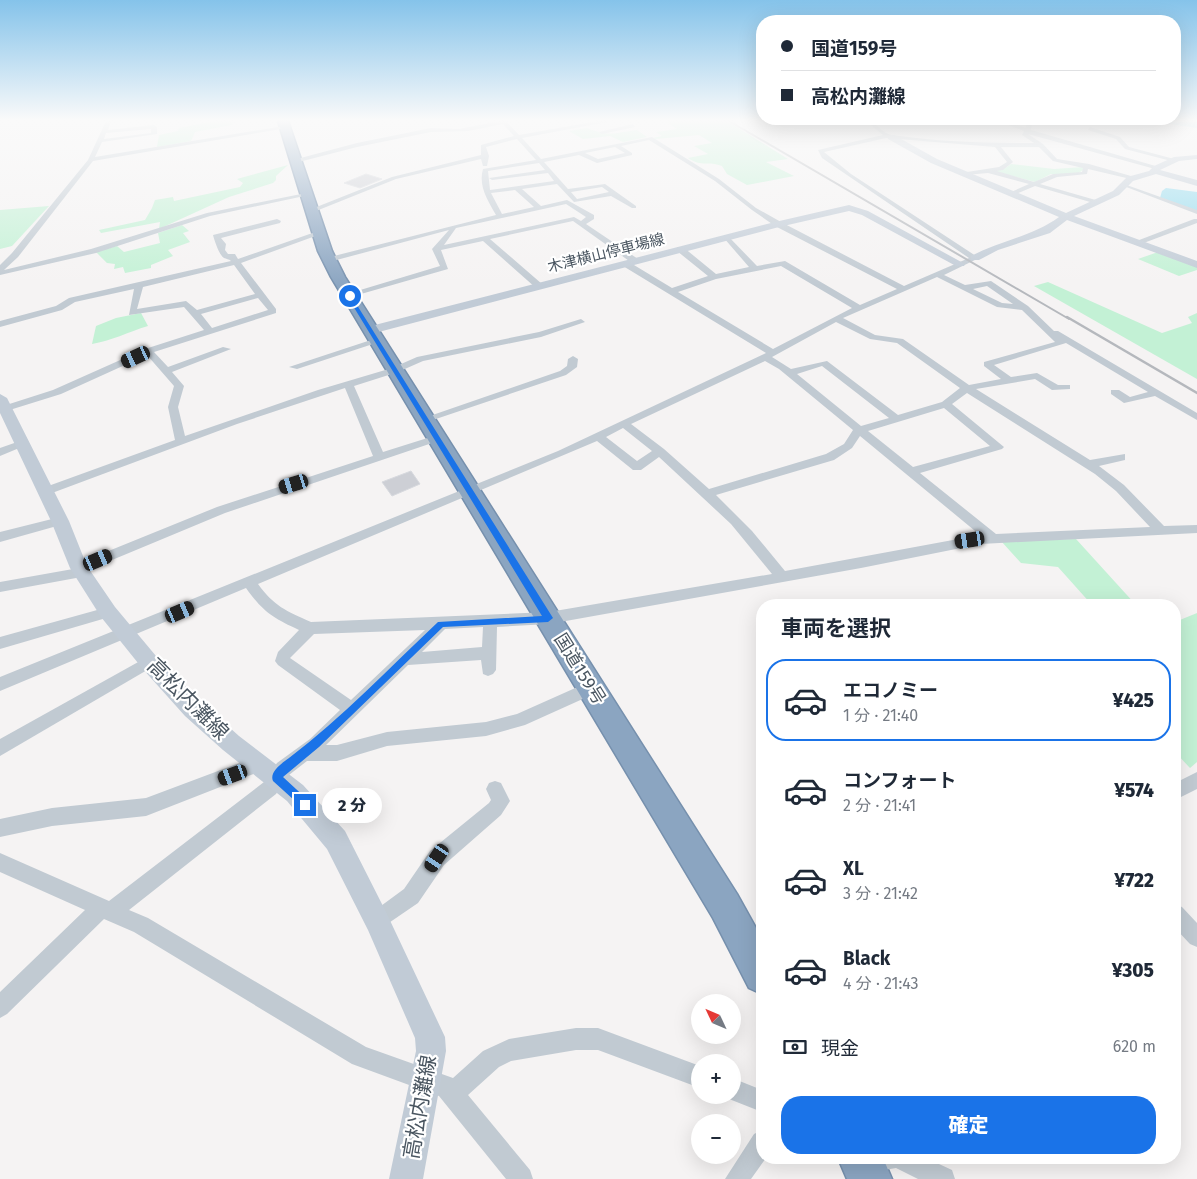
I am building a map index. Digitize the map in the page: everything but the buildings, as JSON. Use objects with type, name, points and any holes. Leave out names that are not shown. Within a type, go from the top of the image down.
[{"type":"highway","name":"国道159号","points":[[300,176],[329,260],[725,906],[756,964]]},
{"type":"main road","points":[[971,176],[1067,216],[1195,263]]},
{"type":"main road","points":[[975,258],[994,248],[1038,234],[1067,216],[1116,193],[1123,184],[1139,176]]},
{"type":"main road","points":[[1175,176],[1197,183]]},
{"type":"main road","name":"木津横山停車場線","points":[[374,336],[539,286],[778,224],[849,208],[865,212],[960,264]]},
{"type":"main road","name":"高松内灘線","points":[[2,405],[60,521],[81,570],[108,612],[149,662],[193,709],[295,793],[336,840],[377,921],[430,1037],[431,1051],[406,1179]]},
{"type":"street","points":[[0,269],[15,254],[78,176]]},
{"type":"street","points":[[0,324],[59,308],[72,300],[236,262],[312,213],[402,176]]},
{"type":"street","points":[[500,216],[487,192],[484,179],[508,176]]},
{"type":"street","points":[[553,176],[576,201]]},
{"type":"street","points":[[711,176],[740,196],[754,209],[778,224],[902,288]]},
{"type":"street","points":[[851,176],[975,258]]},
{"type":"street","points":[[1008,176],[1097,202]]},
{"type":"street","points":[[1011,194],[1023,191],[1053,176]]},
{"type":"street","points":[[1127,176],[1134,178]]},
{"type":"street","points":[[487,192],[557,182]]},
{"type":"street","points":[[1123,184],[1197,212]]},
{"type":"street","points":[[566,191],[603,185],[615,193],[613,194],[634,207]]},
{"type":"street","points":[[517,188],[539,208]]},
{"type":"street","points":[[329,260],[452,227],[613,194]]},
{"type":"street","points":[[567,202],[591,217],[581,224]]},
{"type":"street","points":[[0,273],[93,251],[208,214],[312,213]]},
{"type":"street","points":[[436,250],[484,238],[574,220],[671,291],[769,355],[993,538]]},
{"type":"street","points":[[1138,242],[1197,220]]},
{"type":"street","points":[[2,405],[57,392],[148,351],[273,311],[232,256],[226,256],[222,250],[222,244],[216,237],[277,221]]},
{"type":"street","points":[[436,250],[453,230],[452,227]]},
{"type":"street","points":[[727,237],[755,269]]},
{"type":"street","points":[[484,238],[539,286]]},
{"type":"street","points":[[680,249],[714,277]]},
{"type":"street","points":[[350,296],[445,266],[436,250]]},
{"type":"street","points":[[0,684],[472,492],[598,436],[769,355],[836,318],[975,258]]},
{"type":"street","points":[[671,291],[714,277],[782,264],[859,308]]},
{"type":"street","points":[[936,274],[1000,305],[1025,308]]},
{"type":"street","points":[[963,288],[988,283],[1025,308],[1061,343],[987,364],[1010,380]]},
{"type":"street","points":[[139,285],[132,314],[186,304],[212,332]]},
{"type":"street","points":[[195,313],[260,295]]},
{"type":"street","points":[[836,318],[874,337],[900,341],[967,388],[1120,488],[1161,531]]},
{"type":"street","points":[[44,492],[181,441],[348,384],[395,370],[420,359],[541,334],[581,322]]},
{"type":"street","points":[[1046,327],[1197,417]]},
{"type":"street","points":[[294,367],[374,336]]},
{"type":"street","points":[[166,371],[226,349]]},
{"type":"street","points":[[148,351],[179,386],[173,398],[171,412],[181,441]]},
{"type":"street","points":[[0,587],[81,570],[221,510],[379,457],[431,428],[563,373],[572,367],[573,359]]},
{"type":"street","points":[[789,373],[824,362],[897,419]]},
{"type":"street","points":[[707,494],[830,457],[848,446],[859,430],[946,404],[967,388],[1037,376],[1056,388],[1066,387]]},
{"type":"street","points":[[348,384],[379,457]]},
{"type":"street","points":[[1115,392],[1128,401],[1156,393]]},
{"type":"street","points":[[910,472],[998,446],[946,404]]},
{"type":"street","points":[[624,424],[660,451],[736,522],[782,577]]},
{"type":"street","points":[[598,436],[637,467],[660,451]]},
{"type":"street","points":[[0,452],[20,444]]},
{"type":"street","points":[[1091,468],[1121,457]]},
{"type":"street","points":[[0,537],[60,521]]},
{"type":"street","points":[[250,583],[264,603],[276,613],[310,628],[490,622],[548,618],[782,577],[958,542],[993,538],[1197,529]]},
{"type":"street","points":[[0,643],[108,612]]},
{"type":"street","points":[[488,670],[490,622]]},
{"type":"street","points":[[0,828],[52,817],[146,806],[267,771],[309,748],[441,624]]},
{"type":"street","points":[[310,628],[283,656],[283,661],[351,709]]},
{"type":"street","points":[[404,659],[489,653]]},
{"type":"street","points":[[0,748],[149,662]]},
{"type":"street","points":[[309,748],[337,753],[387,739],[486,729],[520,720],[591,688]]},
{"type":"street","points":[[0,1007],[107,909],[270,788],[267,771]]},
{"type":"street","points":[[1181,789],[1197,780]]},
{"type":"street","points":[[377,921],[411,896],[437,858],[495,809],[501,801],[495,789]]},
{"type":"street","points":[[0,862],[141,924],[360,1056],[448,1087],[521,1179]]},
{"type":"street","points":[[1181,920],[1197,937]]},
{"type":"street","points":[[453,1093],[491,1059],[509,1050],[576,1039],[598,1039],[691,1074]]},
{"type":"street","points":[[741,1093],[756,1099]]},
{"type":"street","points":[[737,1179],[756,1151]]},
{"type":"street","points":[[881,1164],[942,1179]]},
{"type":"green space","points":[[248,176],[276,176],[276,180],[273,183],[229,197],[159,229],[160,222],[101,233],[99,230],[145,220],[155,200],[173,197],[174,201],[240,187],[243,183],[237,179]]},
{"type":"green space","points":[[731,176],[794,176],[747,185]]},
{"type":"green space","points":[[1013,176],[1047,176],[1035,182]]},
{"type":"green space","points":[[49,206],[12,246],[0,249],[0,210]]},
{"type":"green space","points":[[182,225],[189,231],[183,233],[190,242],[168,250],[173,256],[151,265],[151,268],[125,273],[123,267],[114,269],[115,264],[107,263],[96,252],[117,246],[124,252],[160,243],[158,233]]},
{"type":"green space","points":[[1158,252],[1197,267],[1197,270],[1179,276],[1138,259]]},
{"type":"green space","points":[[1048,282],[1162,333],[1192,323],[1188,317],[1197,313],[1197,379],[1034,286]]},
{"type":"green space","points":[[141,313],[148,326],[113,339],[92,344],[96,326],[116,318]]},
{"type":"green space","points":[[1076,539],[1131,599],[1087,599],[1058,567],[1021,563],[1001,541]]},
{"type":"green space","points":[[1197,613],[1197,762],[1190,768],[1181,758],[1181,620]]},
{"type":"water","points":[[1166,188],[1197,192],[1197,211],[1160,198],[1162,191]]},
{"type":"railway","points":[[823,176],[1069,319]]},
{"type":"railway","points":[[1067,317],[1197,393]]},
{"type":"route","points":[[305,805],[295,793],[276,778],[283,769],[316,744],[441,624],[548,618],[350,296]]}]
